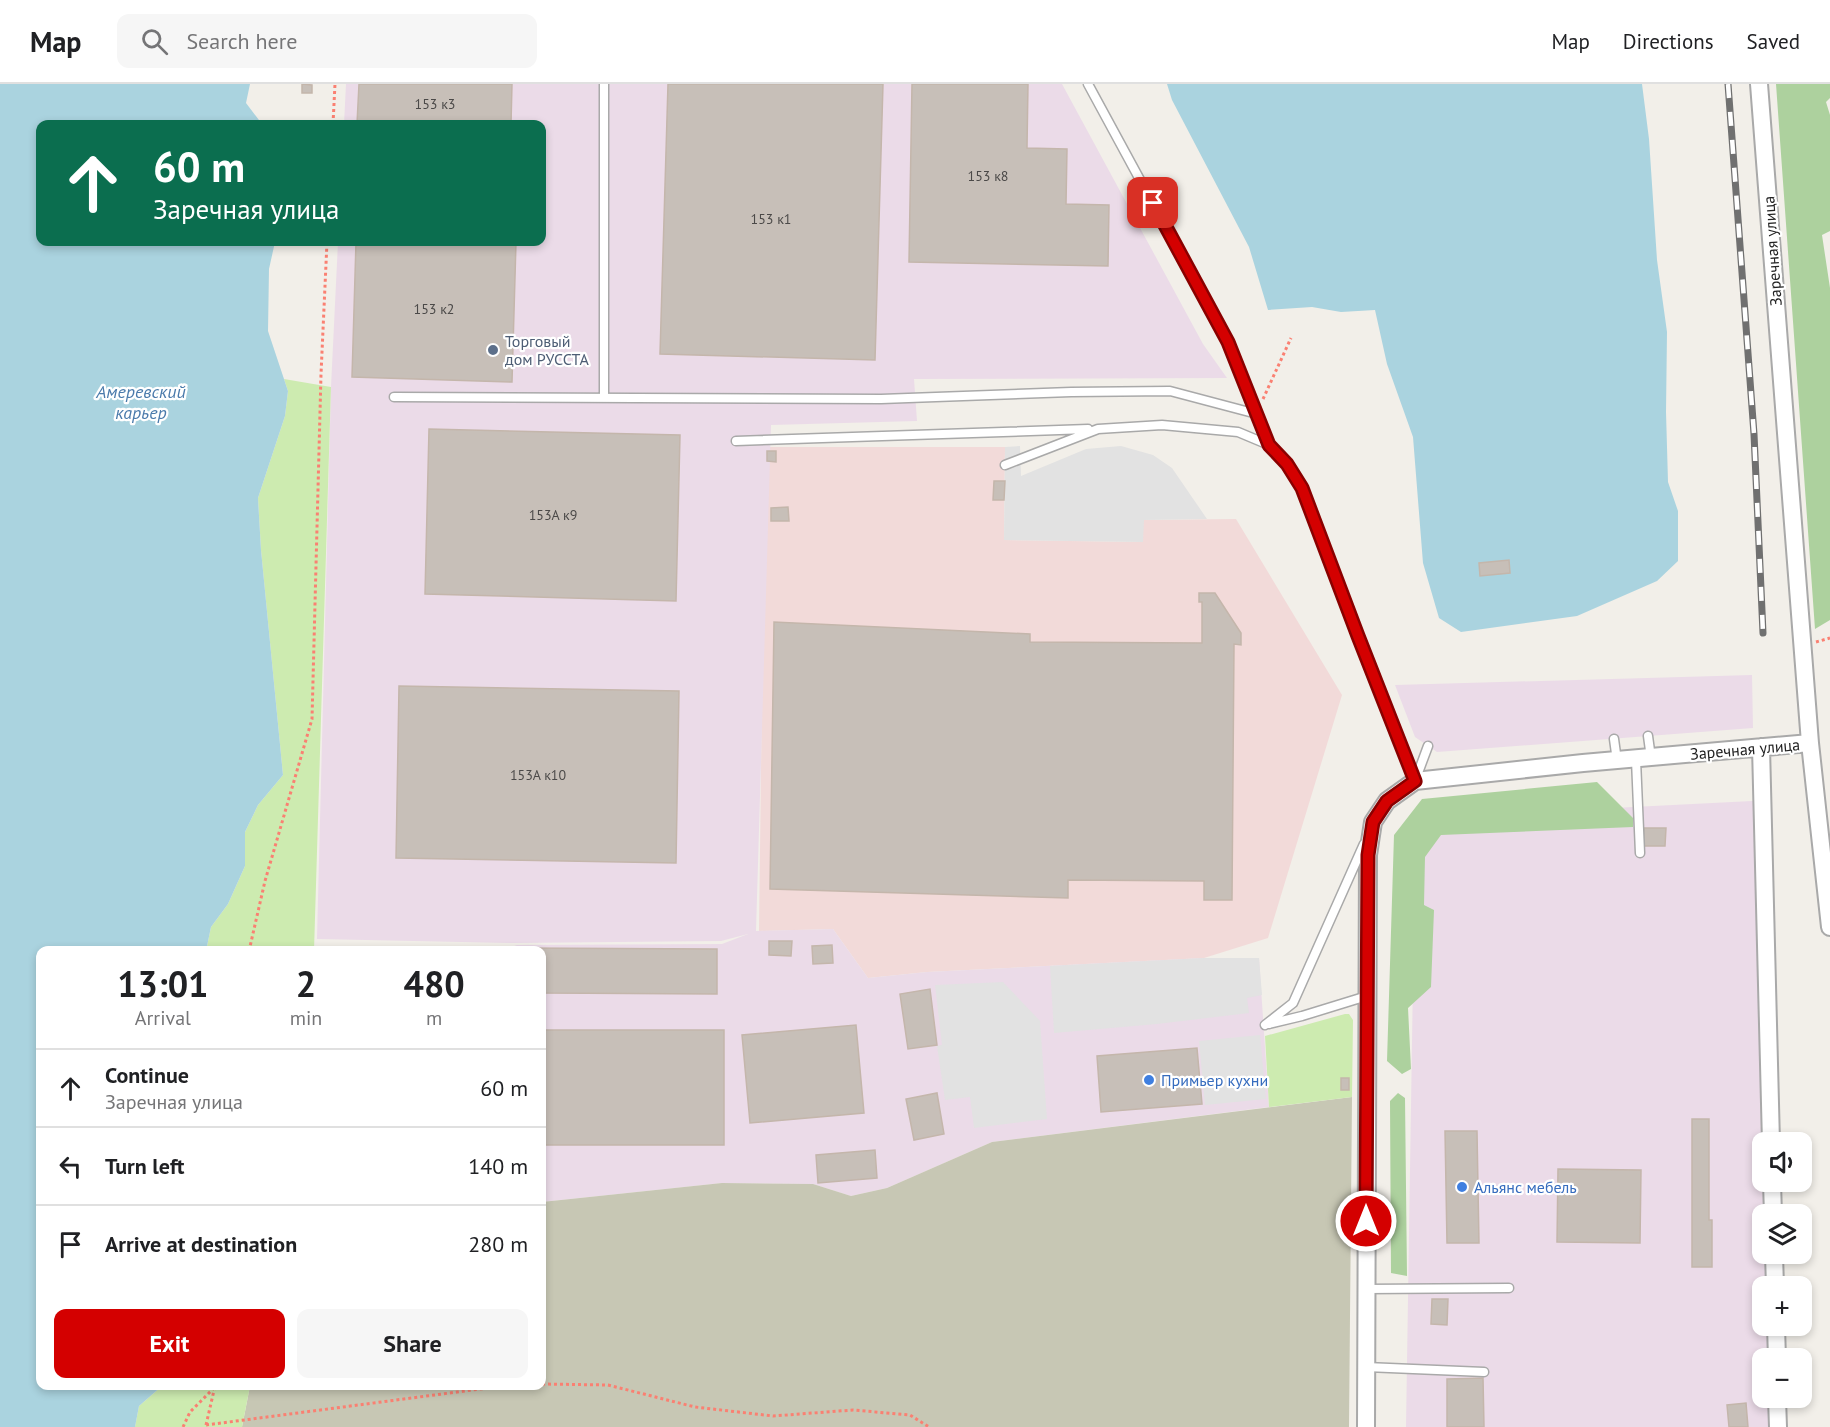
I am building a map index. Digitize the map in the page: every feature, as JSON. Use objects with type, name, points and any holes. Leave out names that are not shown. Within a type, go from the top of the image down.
[{"type":"street","name":"Заречная улица","points":[[1366,1427],[1368,855],[1373,822],[1387,801],[1415,781],[1810,743],[1759,84]]},
{"type":"street","points":[[1810,743],[1830,927]]},
{"type":"street","points":[[1761,747],[1771,1132]]},
{"type":"street","points":[[1778,1408],[1778,1427]]},
{"type":"lane","points":[[603,84],[604,397]]},
{"type":"lane","points":[[1088,84],[1228,342],[1269,445],[1287,464],[1302,488],[1415,781]]},
{"type":"lane","points":[[394,397],[881,399],[1170,391],[1257,414]]},
{"type":"lane","points":[[736,441],[1162,425],[1238,432],[1269,445]]},
{"type":"lane","points":[[1005,465],[1098,429]]},
{"type":"lane","points":[[1640,853],[1643,759],[1648,736]]},
{"type":"lane","points":[[1614,739],[1617,761]]},
{"type":"lane","points":[[1415,781],[1428,746]]},
{"type":"lane","points":[[1367,996],[1265,1025],[1293,1003],[1373,822]]},
{"type":"lane","points":[[1366,1289],[1509,1288]]},
{"type":"lane","points":[[1366,1367],[1484,1372]]},
{"type":"path","points":[[333,120],[336,84]]},
{"type":"path","points":[[250,946],[265,881],[312,719],[321,374],[327,246]]},
{"type":"path","points":[[1257,414],[1291,338]]},
{"type":"path","points":[[546,1384],[608,1385],[695,1407],[773,1416],[853,1410],[910,1415],[929,1427]]},
{"type":"path","points":[[183,1427],[190,1412],[212,1390]]},
{"type":"path","points":[[214,1390],[206,1426],[472,1390]]},
{"type":"shaded area","points":[[346,84],[1062,84],[1203,344],[1227,378],[914,379],[917,421],[771,425],[756,931],[833,929],[868,978],[927,972],[1204,958],[1259,958],[1269,1107],[992,1142],[887,1188],[851,1196],[813,1184],[722,1183],[546,1202],[546,946],[514,946],[722,944],[748,934],[721,941],[513,943],[317,939],[331,387],[338,246],[546,246],[546,120],[344,120]]},
{"type":"shaded area","points":[[1020,446],[1021,476],[1086,449],[1121,446],[1153,455],[1172,468],[1207,519],[1144,520],[1143,542],[1004,540],[1005,447]]},
{"type":"shaded area","points":[[765,447],[1005,447],[1004,540],[1142,542],[1143,520],[1236,519],[1342,695],[1268,938],[1204,958],[927,972],[868,978],[833,929],[759,931]]},
{"type":"shaded area","points":[[1752,675],[1753,728],[1437,752],[1415,737],[1395,685]]},
{"type":"shaded area","points":[[1772,800],[1778,1132],[1752,1132],[1752,1192],[1778,1192],[1779,1204],[1752,1204],[1752,1264],[1779,1264],[1780,1276],[1752,1276],[1752,1336],[1780,1336],[1780,1348],[1752,1348],[1752,1408],[1782,1408],[1783,1427],[1406,1427],[1415,850],[1437,817]]},
{"type":"shaded area","points":[[1204,958],[1259,958],[1262,995],[1247,998],[1249,1013],[1054,1033],[1050,966]]},
{"type":"shaded area","points":[[1003,982],[1040,1021],[1047,1119],[974,1128],[970,1097],[945,1100],[937,1046],[942,1045],[935,985]]},
{"type":"shaded area","points":[[1260,1035],[1266,1099],[1205,1105],[1199,1041]]},
{"type":"shaded area","points":[[1352,1097],[1349,1427],[242,1427],[249,1390],[546,1390],[546,1202],[722,1183],[813,1184],[851,1196],[887,1188],[992,1142]]},
{"type":"green space","points":[[1776,84],[1830,84],[1830,98],[1826,102],[1830,115],[1830,231],[1822,235],[1830,288],[1830,620],[1815,629]]},
{"type":"green space","points":[[284,379],[331,387],[314,946],[207,946],[211,927],[228,904],[245,866],[245,832],[258,805],[283,775],[258,498],[285,416],[288,391]]},
{"type":"green space","points":[[1597,782],[1633,818],[1633,827],[1441,835],[1425,857],[1424,905],[1434,910],[1431,987],[1408,1008],[1411,1069],[1402,1074],[1387,1061],[1394,835],[1422,799]]},
{"type":"green space","points":[[1349,1014],[1353,1020],[1352,1097],[1269,1107],[1265,1036]]},
{"type":"green space","points":[[1398,1093],[1405,1098],[1407,1276],[1391,1273],[1390,1101]]},
{"type":"green space","points":[[157,1390],[249,1390],[242,1427],[135,1427],[139,1406]]},
{"type":"water","name":"Амеревский карьер","points":[[0,84],[250,84],[246,103],[259,120],[36,120],[36,246],[274,246],[269,269],[268,331],[288,391],[285,416],[258,498],[283,775],[258,805],[245,832],[245,866],[228,904],[211,927],[207,946],[36,946],[36,1390],[157,1390],[139,1406],[135,1427],[0,1427]]},
{"type":"water","points":[[1167,84],[1642,84],[1649,139],[1657,260],[1667,332],[1668,482],[1678,511],[1678,561],[1657,581],[1577,616],[1461,632],[1439,618],[1423,563],[1413,437],[1387,364],[1375,310],[1341,312],[1312,307],[1268,310],[1249,247],[1172,100]]},
{"type":"building","points":[[302,84],[312,85],[312,93],[302,93]]},
{"type":"building","points":[[359,84],[512,84],[511,120],[357,120]]},
{"type":"building","points":[[668,84],[883,84],[875,360],[660,354]]},
{"type":"building","points":[[912,84],[1028,84],[1027,148],[1067,149],[1066,204],[1109,205],[1108,266],[909,262]]},
{"type":"building","points":[[356,246],[516,246],[512,382],[352,377]]},
{"type":"building","points":[[429,429],[680,435],[676,601],[425,594]]},
{"type":"building","points":[[767,451],[776,451],[776,462],[767,461]]},
{"type":"building","points":[[994,481],[1005,481],[1004,500],[993,500]]},
{"type":"building","points":[[788,507],[789,521],[771,521],[771,508]]},
{"type":"building","points":[[1509,560],[1510,573],[1480,576],[1479,563]]},
{"type":"building","points":[[1199,593],[1215,593],[1241,633],[1241,645],[1234,644],[1232,900],[1204,900],[1204,881],[1068,880],[1068,898],[770,889],[774,622],[1030,634],[1030,642],[1202,643],[1202,602],[1199,602]]},
{"type":"building","points":[[399,686],[679,691],[676,863],[396,858]]},
{"type":"building","points":[[1644,828],[1666,828],[1665,846],[1643,846]]},
{"type":"building","points":[[769,941],[792,941],[791,956],[769,955]]},
{"type":"building","points":[[832,945],[833,963],[813,964],[812,946]]},
{"type":"building","points":[[546,948],[717,949],[717,994],[546,993]]},
{"type":"building","points":[[930,989],[937,1045],[908,1049],[900,994]]},
{"type":"building","points":[[856,1025],[864,1113],[750,1123],[742,1035]]},
{"type":"building","points":[[546,1030],[724,1030],[724,1145],[546,1145]]},
{"type":"building","name":"Примьер кухни","points":[[1197,1048],[1202,1104],[1101,1112],[1097,1056]]},
{"type":"building","points":[[1341,1078],[1349,1078],[1349,1090],[1341,1090]]},
{"type":"building","points":[[937,1093],[944,1134],[914,1140],[906,1099]]},
{"type":"building","points":[[1692,1119],[1709,1119],[1709,1220],[1712,1220],[1712,1267],[1692,1267]]},
{"type":"building","name":"Альянс мебель","points":[[1445,1131],[1477,1131],[1479,1243],[1447,1243]]},
{"type":"building","points":[[875,1150],[877,1178],[818,1183],[816,1155]]},
{"type":"building","points":[[1558,1169],[1641,1170],[1640,1243],[1557,1242]]},
{"type":"building","points":[[1432,1299],[1448,1299],[1447,1325],[1431,1324]]},
{"type":"building","points":[[1483,1378],[1484,1427],[1447,1427],[1447,1379]]},
{"type":"building","points":[[1746,1403],[1748,1427],[1729,1427],[1727,1405]]},
{"type":"railway","points":[[1728,84],[1754,434],[1763,633]]},
{"type":"place","name":"Торговый дом РУССТА","points":[[493,350]]},
{"type":"place","name":"Примьер кухни","points":[[1149,1080]]},
{"type":"place","name":"Альянс мебель","points":[[1462,1187]]},
{"type":"route","points":[[1153,203],[1228,342],[1269,445],[1287,464],[1302,488],[1415,781],[1387,801],[1373,822],[1368,855],[1366,1221]]}]
